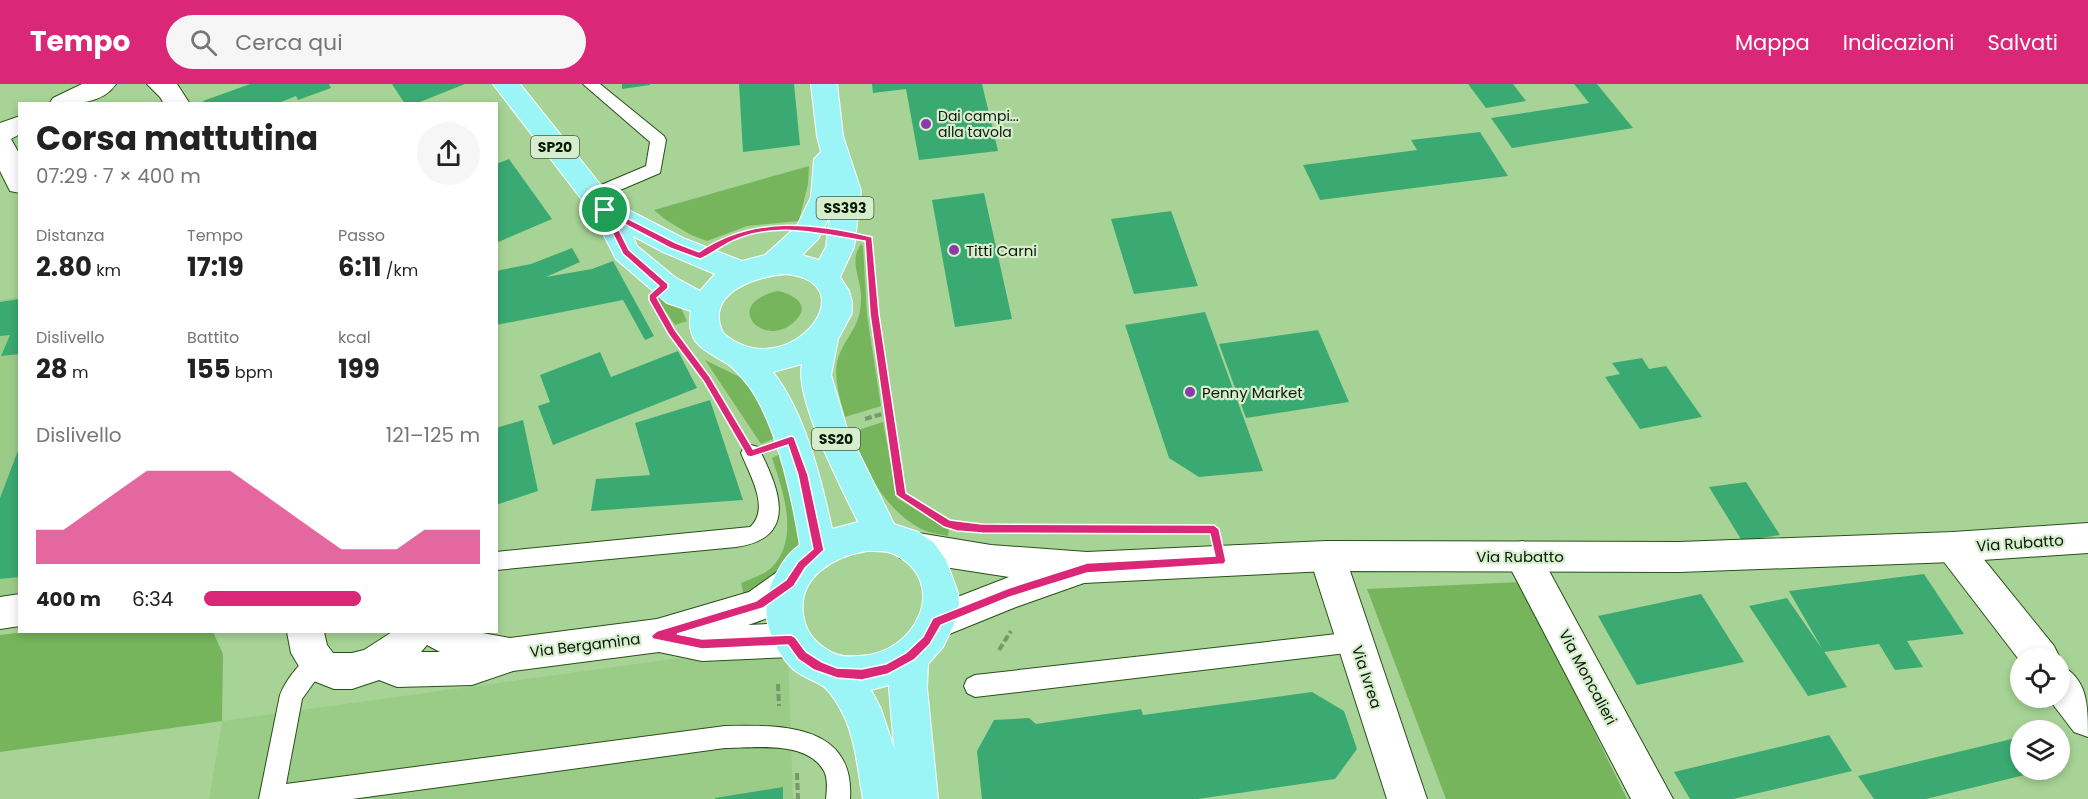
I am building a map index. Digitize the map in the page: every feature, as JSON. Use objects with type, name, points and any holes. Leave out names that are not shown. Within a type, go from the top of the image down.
[{"type":"main road","name":"SP20","points":[[506,84],[599,202],[626,252],[657,280],[678,295],[707,305]]},
{"type":"main road","name":"SS393","points":[[824,84],[830,136],[847,191],[840,247],[825,278]]},
{"type":"main road","name":"SS393","points":[[775,263],[809,229],[825,197],[830,136]]},
{"type":"main road","name":"SP20","points":[[599,202],[673,246],[740,272]]},
{"type":"main road","points":[[775,263],[795,264],[812,269],[825,278],[835,291],[837,306],[833,322],[823,337],[806,349],[786,357],[764,361],[727,353],[707,332],[704,318],[707,305],[714,292],[725,281],[740,272],[775,263]]},
{"type":"main road","name":"SS20","points":[[823,337],[815,375],[831,429],[897,541],[928,561],[939,579],[941,600],[937,622],[926,640],[910,657],[888,669],[862,675],[837,673],[818,666],[802,655],[791,640],[784,622],[784,602],[790,583],[802,565],[819,550],[850,537],[897,541]]},
{"type":"main road","name":"SS20","points":[[743,358],[772,394],[791,440],[803,475],[819,550]]},
{"type":"main road","points":[[910,657],[908,688],[918,799]]},
{"type":"main road","points":[[837,673],[862,709],[874,748],[883,799]]},
{"type":"street","points":[[66,102],[103,84]]},
{"type":"street","points":[[160,84],[171,92],[176,102]]},
{"type":"street","points":[[0,133],[18,125]]},
{"type":"street","points":[[0,143],[18,180]]},
{"type":"street","name":"Via Rubatto","points":[[1087,568],[1327,556],[1679,557],[1953,547],[2088,538]]},
{"type":"street","points":[[897,541],[991,560],[1087,568]]},
{"type":"street","name":"Via Rubatto","points":[[1953,547],[2033,648]]},
{"type":"street","name":"Via Ivrea","points":[[1327,556],[1407,799]]},
{"type":"street","name":"Via Moncalieri","points":[[1522,556],[1653,799]]},
{"type":"street","points":[[937,622],[1009,593],[1087,568]]},
{"type":"street","points":[[657,636],[760,605],[790,583]]},
{"type":"street","points":[[0,613],[18,610]]},
{"type":"street","points":[[306,640],[323,668],[340,672],[359,670],[379,663],[397,652],[414,633]]},
{"type":"street","name":"Via Bergamina","points":[[440,633],[455,642],[482,651],[513,654]]},
{"type":"street","points":[[657,636],[702,644],[791,640]]},
{"type":"street","name":"Via Bergamina","points":[[379,663],[397,669],[472,668],[513,654],[657,636]]},
{"type":"street","points":[[2070,695],[2088,719]]},
{"type":"lane","points":[[591,84],[658,140],[654,169],[599,202]]},
{"type":"lane","points":[[506,561],[736,538],[757,533],[764,527],[769,512],[768,497],[751,453]]},
{"type":"lane","points":[[306,640],[291,695],[272,799],[382,791],[725,737],[788,737],[815,749],[825,755],[835,767],[838,799]]},
{"type":"lane","points":[[975,686],[1355,642]]},
{"type":"path","points":[[700,256],[719,243],[738,235],[772,227],[809,229]]},
{"type":"path","points":[[842,234],[869,239],[873,293]]},
{"type":"path","points":[[873,304],[901,495],[938,518]]},
{"type":"path","points":[[700,370],[751,453]]},
{"type":"path","points":[[831,429],[889,412]]},
{"type":"shaded area","points":[[809,166],[808,184],[799,221],[747,226],[707,241],[691,235],[654,210]]},
{"type":"shaded area","points":[[861,244],[863,246],[867,315],[881,406],[845,417],[837,385],[836,369],[840,353],[854,327],[861,307],[856,258]]},
{"type":"shaded area","points":[[777,291],[798,300],[802,309],[796,320],[784,329],[772,331],[762,329],[754,323],[750,315],[751,306],[760,298]]},
{"type":"shaded area","points":[[663,292],[680,306],[687,321],[675,325],[656,297]]},
{"type":"shaded area","points":[[18,297],[18,596],[0,598],[0,300]]},
{"type":"shaded area","points":[[705,360],[748,381],[778,437],[761,444]]},
{"type":"shaded area","points":[[883,422],[897,498],[949,530],[948,536],[924,530],[908,521],[886,499],[869,474],[849,433]]},
{"type":"shaded area","points":[[784,452],[802,537],[782,576],[744,596],[741,583],[770,569],[785,544],[787,515],[781,485],[772,458]]},
{"type":"shaded area","points":[[1521,582],[1627,799],[1446,799],[1367,589]]},
{"type":"shaded area","points":[[18,633],[213,633],[223,654],[222,721],[0,752],[0,635]]},
{"type":"shaded area","points":[[788,654],[793,799],[209,799],[222,721],[672,659]]},
{"type":"building","points":[[250,84],[329,84],[331,88],[298,100],[296,96],[281,102],[203,101]]},
{"type":"building","points":[[392,84],[465,84],[420,102],[404,102]]},
{"type":"building","points":[[622,84],[650,84],[650,85],[622,89]]},
{"type":"building","points":[[739,84],[794,84],[800,145],[743,152]]},
{"type":"building","points":[[872,84],[982,84],[998,151],[919,160],[906,89],[873,93]]},
{"type":"building","points":[[1468,84],[1513,84],[1526,101],[1486,108]]},
{"type":"building","points":[[1574,84],[1597,84],[1633,128],[1512,148],[1491,118],[1589,103]]},
{"type":"building","points":[[1480,132],[1508,176],[1320,200],[1303,165],[1417,150],[1411,140]]},
{"type":"building","points":[[509,159],[552,219],[498,242],[498,163]]},
{"type":"building","points":[[984,193],[1012,319],[955,327],[932,200]]},
{"type":"building","points":[[1171,211],[1198,286],[1134,294],[1111,219]]},
{"type":"building","points":[[572,248],[580,262],[546,277],[592,269],[613,261],[654,336],[645,340],[623,300],[498,325],[498,271],[531,264]]},
{"type":"building","points":[[18,299],[18,354],[1,356],[10,335],[0,336],[0,302]]},
{"type":"building","name":"Penny Market","points":[[1205,312],[1263,471],[1199,477],[1169,458],[1125,325]]},
{"type":"building","points":[[1318,330],[1349,402],[1246,418],[1219,344]]},
{"type":"building","points":[[678,351],[697,388],[553,445],[538,406],[550,402],[540,375],[600,352],[611,377]]},
{"type":"building","points":[[1642,358],[1649,369],[1666,366],[1702,417],[1640,429],[1605,377],[1620,374],[1612,363]]},
{"type":"building","points":[[710,400],[743,500],[591,511],[596,479],[650,475],[635,423]]},
{"type":"building","points":[[523,420],[538,491],[498,504],[498,427]]},
{"type":"building","points":[[18,451],[18,577],[0,579],[0,498]]},
{"type":"building","points":[[1746,482],[1780,535],[1742,541],[1709,487]]},
{"type":"building","points":[[1924,574],[1964,634],[1907,641],[1923,667],[1895,670],[1879,644],[1824,652],[1789,591]]},
{"type":"building","points":[[1701,594],[1744,662],[1637,685],[1598,616]]},
{"type":"building","points":[[1787,598],[1847,687],[1808,696],[1749,606]]},
{"type":"building","points":[[1312,692],[1344,711],[1357,749],[1335,779],[1198,799],[982,799],[977,751],[994,720],[1029,718],[1036,724],[1141,709],[1143,715]]},
{"type":"building","points":[[1829,735],[1852,771],[1733,799],[1690,799],[1674,772]]},
{"type":"building","points":[[2010,739],[2010,779],[1926,799],[1874,799],[1858,776]]},
{"type":"building","points":[[783,787],[783,799],[715,799],[715,798]]},
{"type":"place","name":"Dai campi... alla tavola","points":[[926,124]]},
{"type":"place","name":"Titti Carni","points":[[954,250]]},
{"type":"place","name":"Penny Market","points":[[1190,392]]},
{"type":"route","points":[[605,210],[673,246],[700,256],[719,243],[738,235],[772,227],[794,226],[869,239],[874,314],[901,495],[947,524],[982,529],[1214,529],[1221,561],[1087,568],[1009,593],[937,622],[926,640],[910,657],[888,669],[862,675],[837,673],[818,666],[802,655],[791,640],[702,644],[657,636],[760,605],[790,583],[802,565],[819,550],[803,475],[791,440],[751,453],[707,380],[672,333],[652,298],[665,286],[626,252],[605,210]]}]
